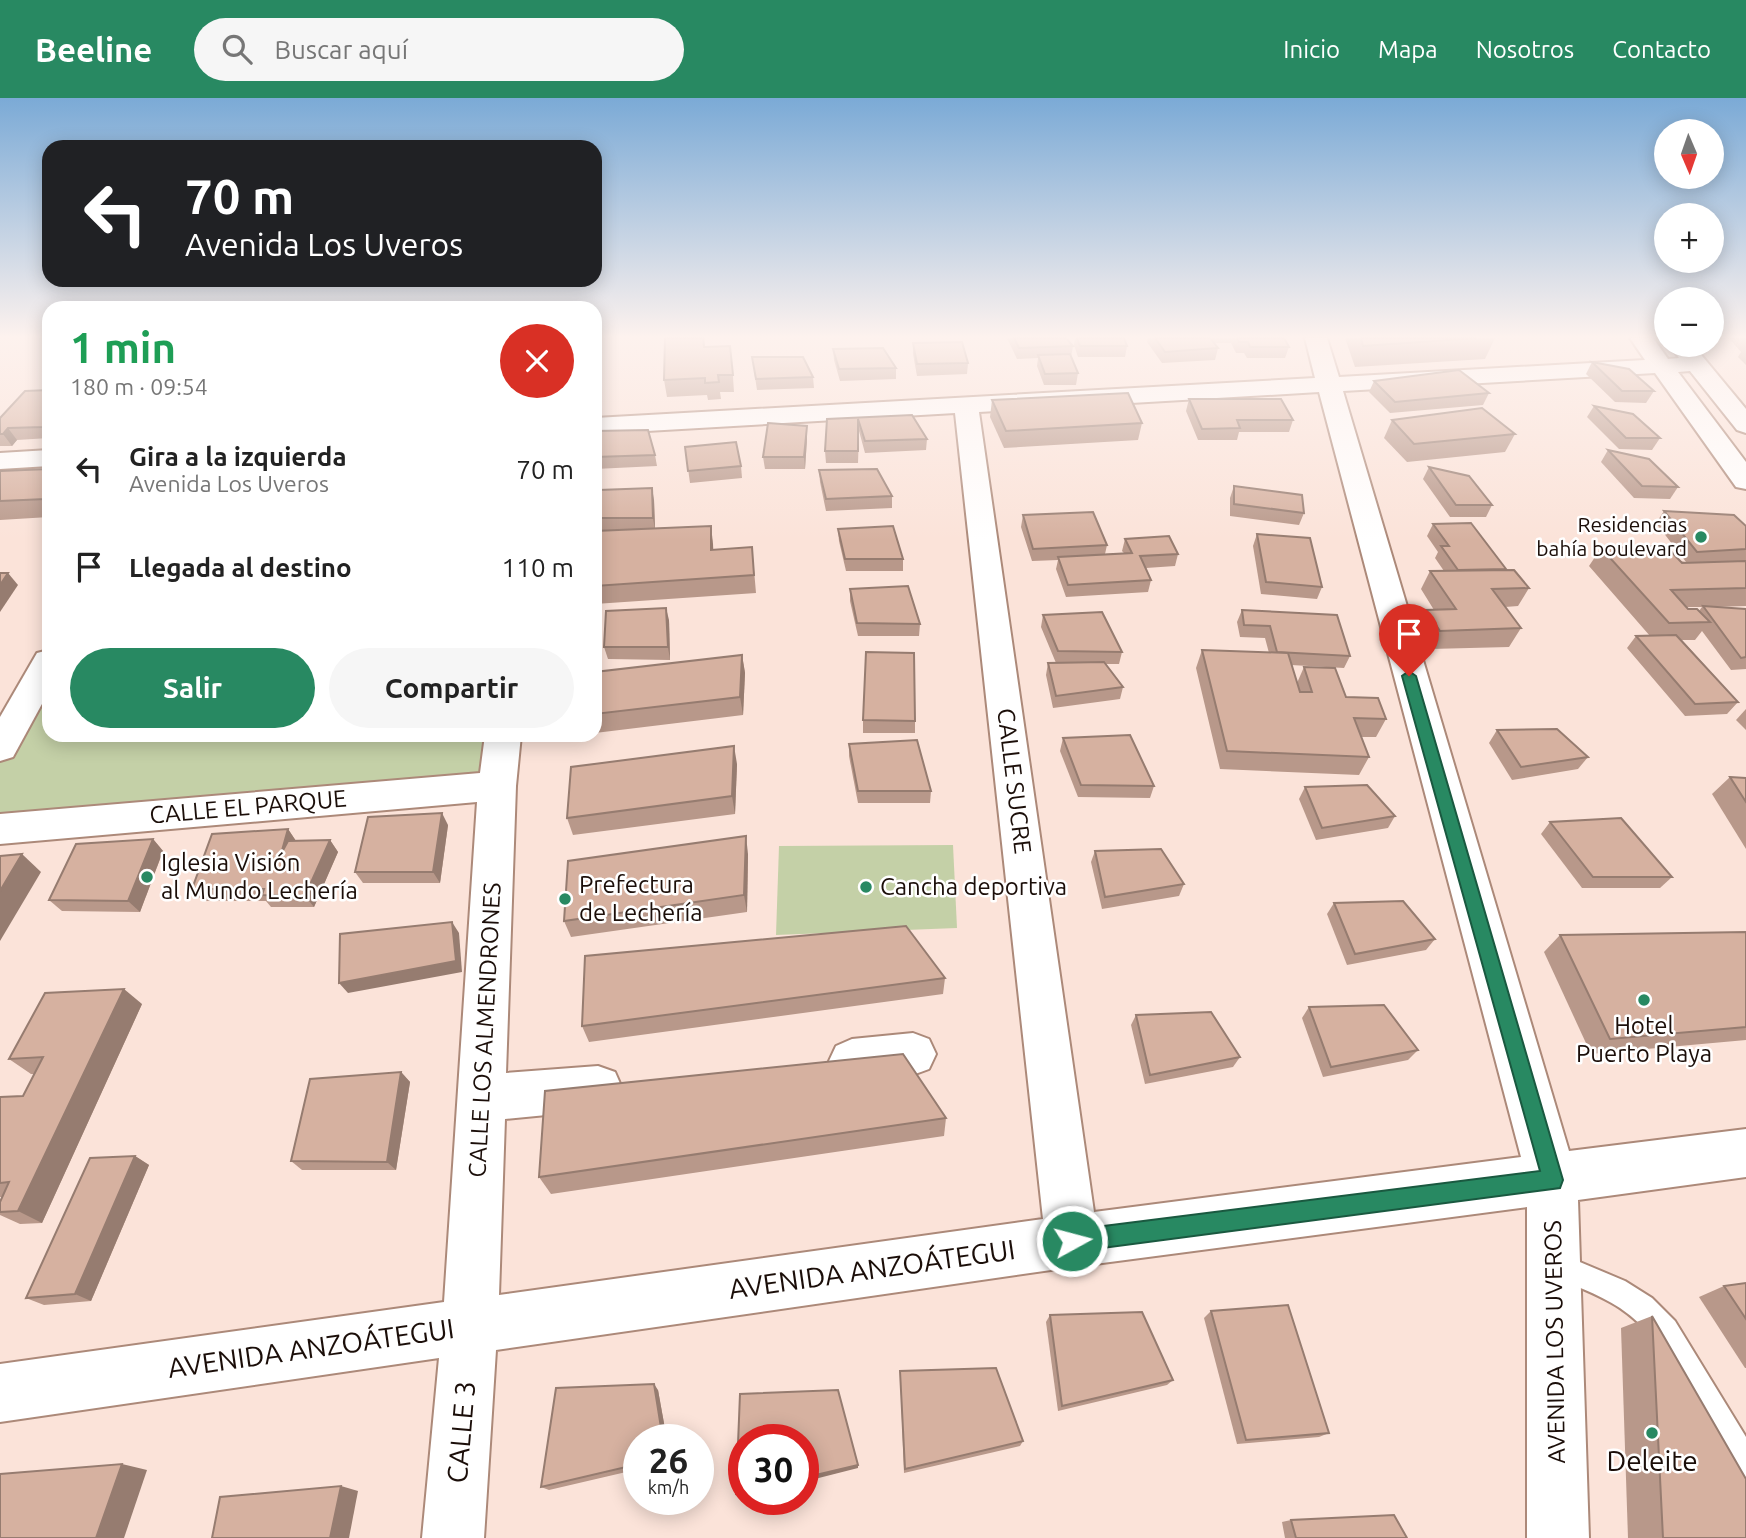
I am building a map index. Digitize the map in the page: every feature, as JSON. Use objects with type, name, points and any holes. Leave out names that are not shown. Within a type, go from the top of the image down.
[{"type":"street","points":[[602,426],[962,405]]},
{"type":"street","name":"CALLE SUCRE","points":[[966,405],[1072,1241]]},
{"type":"street","name":"AVENIDA LOS UVEROS","points":[[1332,405],[1552,1180],[1558,1538]]},
{"type":"street","points":[[1690,405],[1746,481]]},
{"type":"street","points":[[1730,405],[1746,425]]},
{"type":"street","points":[[0,461],[42,458]]},
{"type":"street","points":[[0,748],[42,673]]},
{"type":"street","name":"CALLE LOS ALMENDRONES","points":[[470,1326],[497,786],[502,742]]},
{"type":"street","name":"CALLE EL PARQUE","points":[[0,829],[497,786]]},
{"type":"street","points":[[805,1066],[913,1054]]},
{"type":"street","points":[[481,1098],[643,1083]]},
{"type":"street","name":"AVENIDA ANZOÁTEGUI","points":[[0,1393],[1072,1241],[1746,1153]]},
{"type":"street","name":"CALLE 3","points":[[453,1538],[470,1326]]},
{"type":"lane","points":[[1554,1264],[1585,1274],[1616,1290],[1664,1329],[1746,1465]]},
{"type":"green space","points":[[42,673],[42,742],[502,742],[497,786],[0,829],[0,748]]},
{"type":"green space","name":"Cancha deportiva","points":[[953,845],[957,928],[776,935],[779,846]]},
{"type":"building","points":[[12,405],[42,405],[42,427],[8,428],[0,434],[0,418]]},
{"type":"building","points":[[994,405],[1134,405],[1142,423],[1006,431]]},
{"type":"building","points":[[1192,405],[1285,405],[1293,420],[1237,420],[1240,428],[1202,429]]},
{"type":"building","points":[[1594,406],[1633,414],[1660,438],[1626,438]]},
{"type":"building","points":[[1482,408],[1515,434],[1414,444],[1392,420]]},
{"type":"building","points":[[912,415],[927,439],[865,441],[858,419],[858,451],[825,451],[827,419]]},
{"type":"building","points":[[768,423],[807,426],[804,457],[763,457]]},
{"type":"building","points":[[648,430],[655,455],[602,457],[602,431]]},
{"type":"building","points":[[736,442],[741,466],[688,471],[685,447]]},
{"type":"building","points":[[1608,450],[1649,459],[1678,487],[1642,486]]},
{"type":"building","points":[[1429,467],[1469,476],[1492,505],[1456,505]]},
{"type":"building","points":[[42,469],[42,499],[0,501],[0,471]]},
{"type":"building","points":[[877,469],[892,496],[826,499],[819,470]]},
{"type":"building","points":[[1234,486],[1302,495],[1304,513],[1234,504]]},
{"type":"building","points":[[652,488],[653,518],[602,518],[602,490]]},
{"type":"building","points":[[1664,511],[1734,515],[1746,526],[1746,549],[1697,552]]},
{"type":"building","points":[[1093,512],[1107,545],[1033,549],[1023,515]]},
{"type":"building","points":[[1471,523],[1506,569],[1458,570],[1441,546],[1449,546],[1433,524]]},
{"type":"building","points":[[711,526],[711,550],[752,547],[754,575],[602,586],[602,531]]},
{"type":"building","points":[[893,526],[903,559],[845,559],[838,529]]},
{"type":"building","points":[[1257,534],[1310,538],[1322,587],[1266,582]]},
{"type":"building","points":[[1169,536],[1178,554],[1140,556],[1151,580],[1068,585],[1058,557],[1132,553],[1125,539]]},
{"type":"building","points":[[1666,546],[1682,563],[1746,561],[1746,588],[1671,590],[1688,609],[1697,609],[1710,622],[1669,623],[1601,548]]},
{"type":"building","points":[[1514,570],[1529,588],[1492,589],[1521,628],[1440,631],[1426,610],[1456,609],[1430,571]]},
{"type":"building","points":[[0,573],[8,573],[0,585]]},
{"type":"building","points":[[908,586],[920,624],[857,623],[850,589]]},
{"type":"building","points":[[1703,606],[1746,609],[1746,657],[1741,658]]},
{"type":"building","points":[[666,608],[668,647],[604,647],[606,611]]},
{"type":"building","points":[[1242,610],[1337,615],[1350,656],[1277,652],[1270,626],[1244,625]]},
{"type":"building","points":[[1102,612],[1122,652],[1058,651],[1043,615]]},
{"type":"building","points":[[1676,635],[1738,702],[1695,704],[1636,636]]},
{"type":"building","points":[[1202,650],[1288,653],[1300,692],[1312,692],[1304,667],[1335,668],[1346,697],[1378,698],[1386,719],[1354,718],[1369,757],[1227,751]]},
{"type":"building","points":[[866,652],[914,653],[915,721],[863,720]]},
{"type":"building","points":[[742,655],[740,697],[602,713],[602,671]]},
{"type":"building","points":[[1104,662],[1123,687],[1056,696],[1048,663]]},
{"type":"building","points":[[1557,729],[1588,757],[1521,767],[1497,730]]},
{"type":"building","points":[[1130,735],[1154,786],[1081,785],[1063,738]]},
{"type":"building","points":[[917,740],[931,791],[858,791],[849,744]]},
{"type":"building","points":[[734,746],[732,796],[567,818],[571,767]]},
{"type":"building","points":[[1730,777],[1746,778],[1746,802]]},
{"type":"building","points":[[1367,785],[1395,816],[1322,828],[1305,787]]},
{"type":"building","points":[[442,813],[433,872],[355,872],[368,817]]},
{"type":"building","points":[[1621,818],[1672,877],[1593,877],[1550,822]]},
{"type":"building","points":[[288,829],[281,854],[288,841],[330,840],[305,896],[262,895],[264,889],[192,889],[212,834]]},
{"type":"building","points":[[746,836],[744,895],[564,921],[568,861]]},
{"type":"building","points":[[153,839],[128,901],[49,900],[76,844]]},
{"type":"building","points":[[1161,849],[1184,884],[1105,897],[1095,851]]},
{"type":"building","points":[[22,854],[0,891],[0,856]]},
{"type":"building","points":[[1403,901],[1435,939],[1355,954],[1334,903]]},
{"type":"building","points":[[452,922],[456,961],[339,983],[340,934]]},
{"type":"building","points":[[906,926],[945,978],[582,1026],[585,956]]},
{"type":"building","points":[[1746,932],[1746,1027],[1610,1039],[1560,935]]},
{"type":"building","points":[[124,989],[18,1211],[0,1212],[0,1202],[9,1182],[0,1183],[0,1097],[23,1096],[43,1057],[9,1059],[45,993]]},
{"type":"building","points":[[1384,1005],[1418,1050],[1331,1067],[1309,1007]]},
{"type":"building","points":[[1211,1012],[1240,1057],[1150,1075],[1136,1015]]},
{"type":"building","points":[[903,1054],[946,1118],[539,1177],[545,1091]]},
{"type":"building","points":[[401,1072],[387,1162],[291,1161],[310,1079]]},
{"type":"building","points":[[135,1156],[75,1294],[26,1298],[90,1158]]},
{"type":"building","points":[[1746,1283],[1746,1319],[1724,1286]]},
{"type":"building","points":[[1288,1305],[1329,1433],[1246,1440],[1211,1311]]},
{"type":"building","points":[[1142,1312],[1173,1380],[1062,1406],[1050,1315]]},
{"type":"building","points":[[1652,1316],[1746,1479],[1746,1538],[1663,1538]]},
{"type":"building","points":[[996,1368],[1023,1441],[905,1469],[900,1371]]},
{"type":"building","points":[[654,1384],[660,1424],[623,1424],[623,1468],[541,1487],[556,1388]]},
{"type":"building","points":[[838,1390],[858,1465],[819,1474],[819,1424],[739,1424],[740,1394]]},
{"type":"building","points":[[122,1464],[96,1538],[0,1538],[0,1474]]},
{"type":"building","points":[[341,1486],[330,1538],[212,1538],[220,1497]]},
{"type":"building","points":[[1394,1515],[1407,1538],[1296,1538],[1291,1520]]},
{"type":"place","name":"Residencias bahía boulevard","points":[[1701,537]]},
{"type":"place","name":"Iglesia Visión al Mundo Lechería","points":[[147,877]]},
{"type":"place","name":"Cancha deportiva","points":[[866,887]]},
{"type":"place","name":"Prefectura de Lechería","points":[[565,899]]},
{"type":"place","name":"Hotel Puerto Playa","points":[[1644,1000]]},
{"type":"place","name":"Deleite","points":[[1652,1433]]},
{"type":"route","points":[[1072,1241],[1552,1180],[1409,676]]}]
